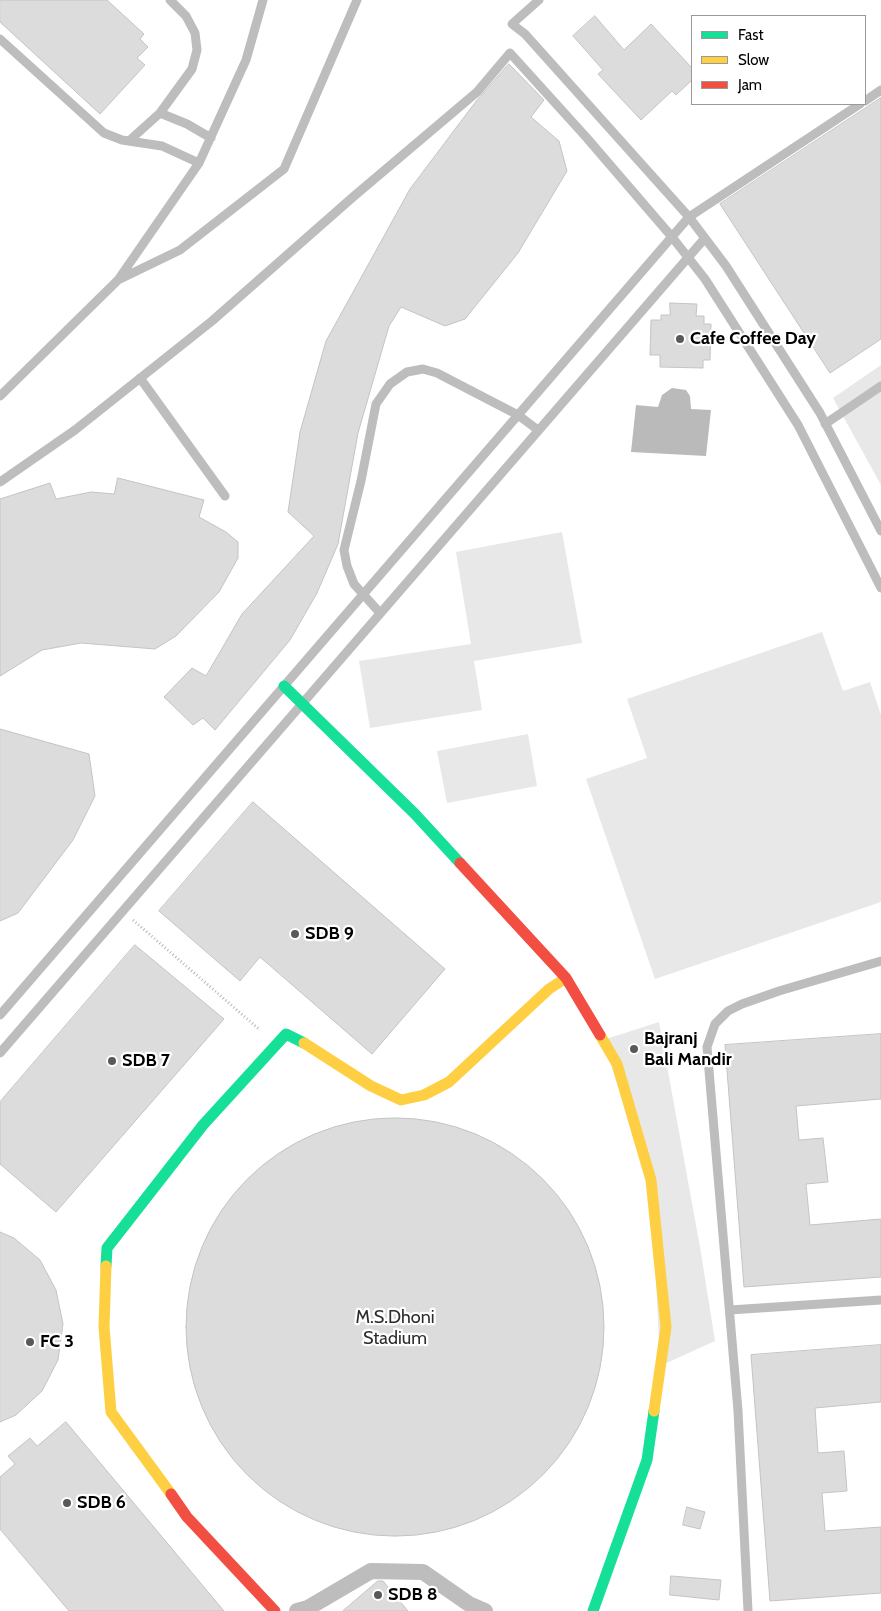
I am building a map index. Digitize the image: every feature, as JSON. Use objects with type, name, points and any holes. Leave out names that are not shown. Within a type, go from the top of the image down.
[{"type":"street","points":[[284,686],[415,814],[566,978],[617,1064],[651,1180],[666,1327],[647,1460],[593,1611]]},
{"type":"street","points":[[275,1611],[186,1517],[111,1412],[104,1327],[108,1248],[203,1125],[286,1034],[313,1048],[378,1090],[402,1100],[424,1095],[449,1082],[549,988],[566,978]]},
{"type":"street","points":[[296,1611],[308,1608],[371,1572],[423,1572],[469,1604],[485,1611]]},
{"type":"lane","points":[[130,140],[160,113],[192,69],[197,50],[195,32],[186,16],[170,0]]},
{"type":"lane","points":[[0,396],[118,280],[199,163],[246,60],[263,0]]},
{"type":"lane","points":[[118,280],[180,250],[284,169],[357,0]]},
{"type":"lane","points":[[539,0],[512,24],[525,34],[689,218],[726,266],[820,412],[881,532]]},
{"type":"lane","points":[[0,39],[104,133],[122,140],[162,146],[199,163]]},
{"type":"lane","points":[[0,482],[75,430],[212,321],[477,92],[510,53],[586,137],[672,237],[705,279],[798,425],[881,588]]},
{"type":"lane","points":[[866,100],[881,90]]},
{"type":"lane","points":[[0,1015],[689,218],[858,105]]},
{"type":"lane","points":[[160,113],[187,124],[211,138]]},
{"type":"lane","points":[[0,1053],[705,238]]},
{"type":"lane","points":[[380,613],[354,584],[346,566],[344,550],[361,481],[376,404],[390,384],[406,372],[414,370],[430,371],[518,415],[538,430]]},
{"type":"lane","points":[[140,378],[225,496]]},
{"type":"lane","points":[[825,424],[881,386]]},
{"type":"lane","points":[[748,1611],[738,1411],[707,1046],[715,1024],[728,1011],[742,1004],[881,961]]},
{"type":"lane","points":[[730,1310],[881,1300]]},
{"type":"path","points":[[123,911],[277,1045]]},
{"type":"green space","points":[[881,365],[881,485],[833,398]]},
{"type":"green space","points":[[562,532],[582,643],[474,661],[482,710],[370,728],[359,661],[471,644],[456,552]]},
{"type":"green space","points":[[822,632],[843,691],[870,682],[881,715],[881,902],[655,979],[586,779],[647,758],[627,699]]},
{"type":"green space","points":[[528,734],[537,786],[447,803],[437,751]]},
{"type":"green space","points":[[659,1022],[715,1341],[660,1366],[652,1191],[603,1040]]},
{"type":"green space","name":"M.S.Dhoni Stadium","points":[[395,1118],[436,1122],[475,1134],[511,1153],[543,1179],[569,1211],[588,1247],[600,1286],[604,1327],[600,1368],[588,1407],[569,1443],[543,1475],[511,1501],[475,1520],[436,1532],[395,1536],[354,1532],[315,1520],[279,1501],[247,1475],[221,1443],[202,1407],[190,1368],[186,1327],[190,1286],[202,1247],[221,1211],[247,1179],[279,1153],[315,1134],[354,1122]]},
{"type":"shaded area","points":[[672,388],[686,390],[690,396],[691,409],[711,410],[706,456],[631,452],[636,405],[658,407],[662,395]]},
{"type":"building","points":[[0,0],[107,0],[144,34],[140,39],[148,47],[137,58],[145,65],[100,114],[0,22]]},
{"type":"building","points":[[595,16],[624,50],[651,24],[691,67],[691,81],[676,95],[672,91],[641,120],[598,74],[603,70],[573,36]]},
{"type":"building","points":[[509,64],[544,100],[531,117],[559,141],[567,171],[518,253],[465,319],[445,326],[401,307],[389,326],[358,433],[338,544],[317,593],[290,640],[215,730],[203,718],[193,725],[164,697],[192,668],[206,676],[242,614],[314,536],[288,512],[300,432],[326,341],[410,189],[477,100]]},
{"type":"building","points":[[881,98],[881,339],[830,373],[720,204]]},
{"type":"building","name":"Cafe Coffee Day","points":[[670,303],[697,304],[696,316],[704,316],[704,324],[711,324],[710,360],[703,360],[703,368],[660,367],[660,355],[650,355],[651,320],[661,320],[661,315],[670,315]]},
{"type":"building","points":[[118,478],[204,500],[199,517],[226,532],[238,542],[238,558],[219,592],[176,636],[155,649],[81,643],[42,650],[0,676],[0,499],[50,483],[56,499],[91,492],[114,494]]},
{"type":"building","points":[[0,729],[89,754],[95,796],[73,840],[18,913],[0,921]]},
{"type":"building","name":"SDB 9","points":[[253,802],[445,969],[372,1054],[260,957],[240,981],[159,911]]},
{"type":"building","name":"SDB 7","points":[[135,945],[224,1019],[56,1212],[0,1164],[0,1102]]},
{"type":"building","points":[[881,1034],[881,1099],[796,1106],[799,1140],[823,1138],[828,1182],[806,1184],[810,1225],[881,1219],[881,1277],[744,1287],[725,1045]]},
{"type":"building","name":"M.S.Dhoni Stadium","points":[[395,1118],[436,1122],[475,1134],[511,1153],[543,1179],[569,1211],[588,1247],[600,1286],[604,1327],[600,1368],[588,1407],[569,1443],[543,1475],[511,1501],[475,1520],[436,1532],[395,1536],[354,1532],[315,1520],[279,1501],[247,1475],[221,1443],[202,1407],[190,1368],[186,1327],[190,1286],[202,1247],[221,1211],[247,1179],[279,1153],[315,1134],[354,1122]]},
{"type":"building","name":"FC 3","points":[[0,1232],[14,1238],[40,1260],[56,1290],[63,1324],[58,1360],[42,1391],[16,1415],[0,1422]]},
{"type":"building","points":[[881,1345],[881,1402],[815,1408],[818,1453],[844,1451],[847,1491],[822,1493],[825,1531],[881,1527],[881,1593],[770,1601],[751,1355]]},
{"type":"building","name":"SDB 6","points":[[66,1422],[224,1611],[69,1611],[0,1529],[0,1477],[15,1464],[8,1456],[30,1438],[37,1446]]},
{"type":"building","points":[[687,1507],[705,1512],[700,1529],[683,1525]]},
{"type":"building","points":[[671,1576],[721,1580],[719,1600],[670,1595]]},
{"type":"building","name":"SDB 8","points":[[378,1581],[383,1581],[408,1611],[343,1611]]},
{"type":"traffic: fast","points":[[284,686],[415,814],[460,863]]},
{"type":"traffic: fast","points":[[106,1266],[107,1248],[203,1125],[286,1034],[304,1043]]},
{"type":"traffic: fast","points":[[593,1611],[647,1460],[654,1411]]},
{"type":"traffic: slow","points":[[304,1043],[371,1086],[401,1100],[424,1095],[449,1082],[549,989],[566,978]]},
{"type":"traffic: slow","points":[[600,1035],[617,1064],[651,1180],[666,1327],[654,1411]]},
{"type":"traffic: slow","points":[[106,1266],[104,1327],[111,1412],[171,1494]]},
{"type":"traffic: jam","points":[[460,863],[566,978],[600,1035]]},
{"type":"traffic: jam","points":[[171,1494],[187,1517],[275,1611]]},
{"type":"place","name":"Cafe Coffee Day","points":[[680,339]]},
{"type":"place","name":"SDB 9","points":[[295,934]]},
{"type":"place","name":"Bajranj Bali Mandir","points":[[634,1049]]},
{"type":"place","name":"SDB 7","points":[[112,1061]]},
{"type":"place","name":"FC 3","points":[[30,1342]]},
{"type":"place","name":"SDB 6","points":[[67,1503]]},
{"type":"place","name":"SDB 8","points":[[378,1595]]}]
